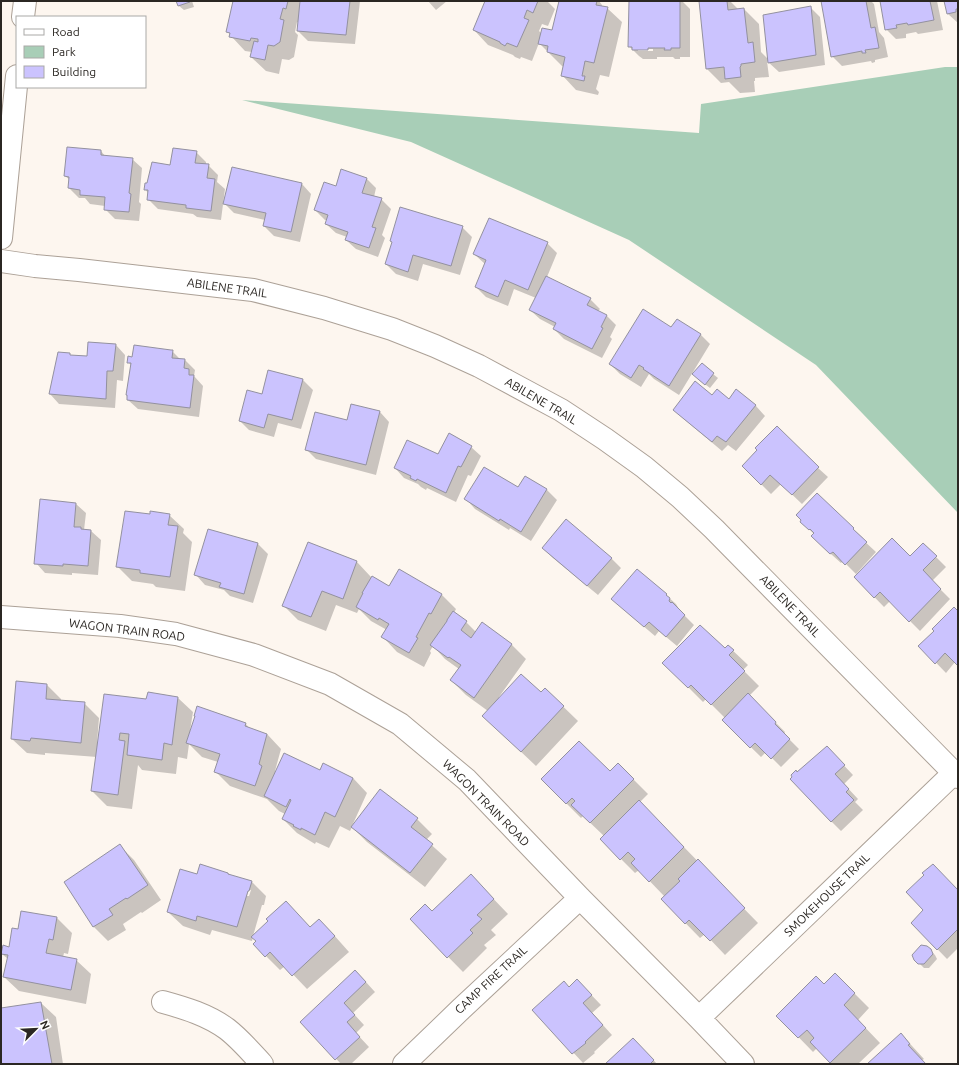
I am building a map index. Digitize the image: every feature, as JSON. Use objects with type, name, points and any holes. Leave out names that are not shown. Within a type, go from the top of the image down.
[{"type":"street","points":[[23,16],[24,1]]},
{"type":"street","points":[[1,238],[16,86]]},
{"type":"street","name":"ABILENE TRAIL","points":[[1,262],[253,290],[324,308],[392,329],[467,360],[524,390],[561,410],[605,439],[644,467],[680,497],[725,539],[956,775]]},
{"type":"street","name":"WAGON TRAIN ROAD","points":[[1,617],[120,626],[176,634],[254,654],[330,684],[400,724],[467,780],[580,898],[743,1064]]},
{"type":"street","name":"SMOKEHOUSE TRAIL","points":[[699,1018],[956,775]]},
{"type":"street","name":"CAMP FIRE TRAIL","points":[[404,1064],[461,1008],[580,898]]},
{"type":"street","points":[[163,1002],[190,1010],[210,1019],[226,1029],[262,1064]]},
{"type":"green space","points":[[945,67],[958,67],[958,513],[816,365],[629,240],[411,142],[242,100],[699,133],[701,104]]},
{"type":"building","points":[[176,1],[189,1],[190,2],[178,6]]},
{"type":"building","points":[[233,1],[288,1],[286,9],[283,8],[280,19],[284,20],[280,42],[274,46],[268,45],[265,60],[250,57],[254,41],[258,42],[258,39],[251,38],[250,41],[229,37],[230,33],[226,32]]},
{"type":"building","points":[[300,1],[350,1],[346,35],[297,31]]},
{"type":"building","points":[[485,1],[538,1],[533,13],[527,10],[524,18],[529,20],[517,47],[507,43],[505,46],[500,42],[473,30]]},
{"type":"building","points":[[559,1],[597,1],[596,5],[608,7],[594,63],[585,61],[582,76],[585,76],[584,81],[561,76],[565,57],[547,52],[548,46],[538,44],[542,28],[552,30]]},
{"type":"building","points":[[629,1],[680,1],[680,48],[671,48],[671,50],[664,50],[665,48],[648,48],[648,50],[632,50],[632,47],[628,47]]},
{"type":"building","points":[[699,1],[727,1],[728,10],[744,8],[748,43],[753,42],[755,62],[741,64],[741,77],[725,79],[724,67],[706,69]]},
{"type":"building","points":[[821,1],[866,1],[871,28],[875,27],[879,48],[865,50],[866,53],[862,53],[862,51],[831,57]]},
{"type":"building","points":[[880,1],[930,1],[934,20],[908,25],[907,23],[896,25],[897,28],[885,30]]},
{"type":"building","points":[[944,1],[958,1],[958,9],[956,9],[956,12],[947,14]]},
{"type":"building","points":[[811,6],[816,55],[768,63],[763,15]]},
{"type":"building","points":[[67,147],[101,150],[101,155],[133,158],[129,193],[131,194],[129,212],[104,210],[105,197],[80,195],[80,190],[68,188],[69,177],[64,176]]},
{"type":"building","points":[[173,148],[197,151],[195,163],[209,164],[207,178],[215,179],[211,211],[186,208],[186,205],[147,200],[148,190],[144,190],[152,162],[170,165]]},
{"type":"building","points":[[232,167],[302,183],[291,232],[263,226],[266,213],[223,204]]},
{"type":"building","points":[[341,169],[367,178],[362,193],[382,198],[372,227],[376,228],[369,248],[345,240],[348,232],[325,224],[328,215],[314,210],[324,182],[336,186]]},
{"type":"building","points":[[400,207],[463,226],[451,266],[413,255],[408,272],[385,264]]},
{"type":"building","points":[[489,218],[548,242],[528,290],[505,280],[498,297],[475,287],[486,260],[473,254]]},
{"type":"building","points":[[546,276],[591,298],[587,305],[607,315],[601,327],[603,328],[592,349],[553,329],[556,323],[529,310]]},
{"type":"building","points":[[643,309],[671,327],[677,319],[701,334],[669,386],[639,365],[631,378],[609,364]]},
{"type":"building","points":[[88,342],[116,344],[113,371],[107,371],[106,399],[49,394],[58,352],[70,353],[70,355],[87,356]]},
{"type":"building","points":[[134,345],[173,350],[172,358],[185,359],[184,368],[189,369],[189,375],[194,375],[190,408],[127,400],[126,395],[131,363],[127,363],[128,356],[132,357]]},
{"type":"building","points":[[702,363],[714,373],[705,385],[692,374]]},
{"type":"building","points":[[268,370],[303,379],[292,420],[268,414],[264,428],[239,421],[247,390],[262,394]]},
{"type":"building","points":[[695,381],[712,395],[717,389],[729,399],[736,389],[756,405],[726,442],[717,436],[712,442],[673,410]]},
{"type":"building","points":[[351,404],[380,411],[366,465],[305,450],[315,412],[347,420]]},
{"type":"building","points":[[777,426],[819,467],[792,495],[770,475],[761,485],[742,466],[757,450],[755,448]]},
{"type":"building","points":[[449,433],[472,446],[461,467],[458,466],[446,493],[417,479],[416,481],[410,478],[411,476],[394,468],[407,440],[438,454]]},
{"type":"building","points":[[484,467],[518,487],[525,476],[547,489],[521,532],[500,519],[499,521],[464,499]]},
{"type":"building","points":[[817,493],[867,542],[845,565],[833,552],[830,554],[811,536],[814,533],[800,522],[801,520],[796,515]]},
{"type":"building","points":[[40,499],[76,503],[74,527],[81,527],[81,529],[91,530],[88,566],[34,564]]},
{"type":"building","points":[[125,511],[150,514],[150,511],[170,514],[168,525],[178,526],[170,577],[140,573],[140,570],[116,567]]},
{"type":"building","points":[[566,519],[612,558],[587,586],[542,548]]},
{"type":"building","points":[[208,529],[258,543],[244,594],[219,587],[221,583],[194,575]]},
{"type":"building","points":[[892,538],[910,556],[923,543],[937,556],[923,570],[941,589],[909,622],[880,592],[874,598],[854,577]]},
{"type":"building","points":[[308,542],[357,561],[343,599],[322,591],[311,617],[282,606]]},
{"type":"building","points":[[399,569],[442,594],[431,614],[429,613],[416,637],[418,638],[409,653],[381,637],[389,624],[379,618],[378,620],[356,607],[372,576],[389,586]]},
{"type":"building","points":[[637,569],[667,594],[666,595],[670,598],[669,601],[671,603],[672,602],[685,615],[666,637],[649,622],[644,627],[611,599]]},
{"type":"building","points":[[954,607],[958,611],[958,666],[945,653],[935,664],[918,646],[934,631],[932,629]]},
{"type":"building","points":[[453,611],[467,621],[461,630],[471,638],[482,622],[512,644],[474,698],[450,680],[461,665],[430,645]]},
{"type":"building","points":[[700,625],[725,648],[728,645],[734,650],[729,655],[745,671],[711,705],[691,685],[688,688],[662,663]]},
{"type":"building","points":[[521,674],[541,692],[545,688],[564,706],[521,752],[482,716]]},
{"type":"building","points":[[16,681],[47,684],[46,699],[85,702],[81,743],[31,738],[30,741],[11,739]]},
{"type":"building","points":[[148,692],[178,697],[172,745],[164,743],[162,760],[127,755],[129,734],[120,733],[119,740],[125,741],[118,795],[91,791],[104,694],[146,699]]},
{"type":"building","points":[[748,693],[790,739],[771,759],[755,743],[750,748],[722,720]]},
{"type":"building","points":[[197,706],[246,723],[245,726],[267,734],[259,764],[262,766],[255,786],[214,772],[220,754],[186,743]]},
{"type":"building","points":[[579,741],[610,771],[618,763],[634,779],[590,823],[571,805],[575,801],[572,798],[566,804],[541,779]]},
{"type":"building","points":[[827,746],[845,765],[835,774],[849,789],[846,792],[854,800],[831,822],[790,779],[792,777],[791,775],[796,770],[797,772]]},
{"type":"building","points":[[284,753],[320,770],[323,763],[353,778],[335,817],[325,812],[315,835],[301,828],[301,830],[282,819],[291,800],[290,799],[286,807],[264,796]]},
{"type":"building","points":[[380,789],[418,818],[411,827],[433,844],[410,873],[351,827]]},
{"type":"building","points":[[639,800],[684,847],[649,882],[631,863],[635,859],[628,852],[620,860],[600,839]]},
{"type":"building","points":[[120,844],[148,885],[109,909],[113,915],[93,927],[64,882]]},
{"type":"building","points":[[698,859],[745,908],[710,941],[689,920],[685,924],[661,899],[680,881],[678,879]]},
{"type":"building","points":[[200,864],[252,881],[237,927],[197,916],[196,921],[167,912],[180,869],[197,874]]},
{"type":"building","points":[[933,864],[958,890],[958,929],[937,950],[911,923],[923,910],[906,892],[924,875],[922,873]]},
{"type":"building","points":[[471,874],[494,899],[477,915],[482,919],[470,930],[473,933],[447,958],[410,919],[425,904],[432,911]]},
{"type":"building","points":[[286,901],[310,927],[319,919],[335,936],[292,976],[270,952],[265,957],[253,944],[256,941],[251,937],[268,921],[266,919]]},
{"type":"building","points":[[21,911],[57,917],[53,940],[49,939],[46,953],[77,959],[71,990],[3,977],[8,955],[1,954],[3,945],[9,947],[12,928],[18,929]]},
{"type":"building","points":[[921,945],[927,946],[931,949],[933,954],[924,964],[918,964],[912,955]]},
{"type":"building","points":[[355,970],[366,982],[344,1003],[355,1015],[347,1022],[360,1037],[335,1060],[300,1022]]},
{"type":"building","points":[[835,973],[855,993],[844,1005],[866,1028],[830,1063],[810,1042],[814,1038],[807,1030],[798,1038],[776,1016],[816,976],[824,984]]},
{"type":"building","points":[[577,979],[592,995],[583,1003],[603,1025],[585,1042],[586,1043],[572,1054],[532,1010],[564,981],[569,987]]},
{"type":"building","points":[[41,1002],[52,1064],[1,1064],[1,1008]]},
{"type":"building","points":[[901,1033],[910,1044],[908,1045],[926,1064],[867,1064]]},
{"type":"building","points":[[633,1038],[654,1060],[650,1064],[605,1064]]}]
